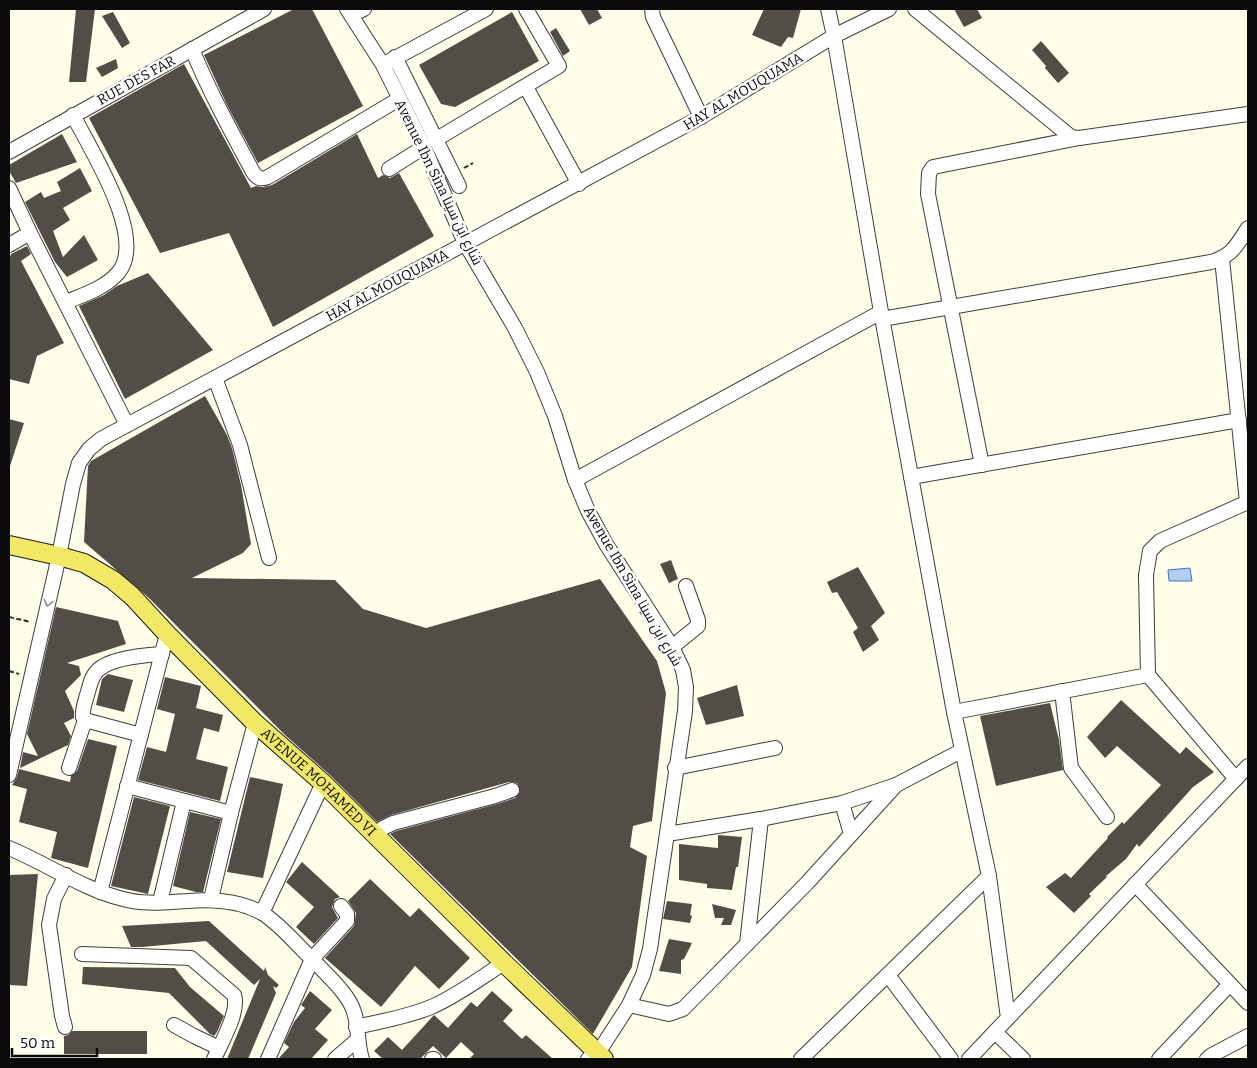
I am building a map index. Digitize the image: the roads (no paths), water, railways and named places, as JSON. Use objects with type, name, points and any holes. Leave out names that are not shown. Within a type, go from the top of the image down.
[{"type":"main road","name":"AVENUE MOHAMED VI","points":[[9,545],[84,563],[113,580],[132,596],[255,722],[323,783],[597,1057]]},
{"type":"street","name":"RUE DES FAR","points":[[9,152],[264,9]]},
{"type":"street","points":[[349,12],[364,9]]},
{"type":"street","points":[[459,186],[430,144],[389,61],[462,14],[486,9]]},
{"type":"street","points":[[388,169],[559,66],[526,9]]},
{"type":"street","points":[[652,9],[653,17],[701,117]]},
{"type":"street","points":[[828,9],[881,315],[961,751],[990,876],[1008,1018]]},
{"type":"street","name":"HAY AL MOUQUAMA","points":[[9,775],[59,556],[73,484],[79,463],[89,449],[101,439],[701,117],[834,36],[889,9]]},
{"type":"street","points":[[915,9],[1071,137],[1079,138]]},
{"type":"street","name":"Avenue Ibn Sina شارع ابن سينا","points":[[349,12],[389,61],[399,99],[430,144],[465,244],[515,328],[537,372],[555,416],[575,480],[588,511],[606,544],[672,647],[683,670],[686,687],[684,711],[650,948],[643,975],[629,1005],[597,1057]]},
{"type":"street","points":[[192,49],[207,85],[252,172],[262,179],[399,99]]},
{"type":"street","points":[[526,87],[579,184]]},
{"type":"street","points":[[982,465],[928,194],[929,173],[933,167],[1079,138],[1248,114]]},
{"type":"street","points":[[66,302],[99,288],[120,272],[125,258],[126,241],[125,224],[116,199],[73,115]]},
{"type":"street","points":[[9,188],[127,425]]},
{"type":"street","points":[[575,480],[881,315],[950,307],[1202,264],[1222,259],[1231,253],[1248,228]]},
{"type":"street","points":[[9,245],[30,233]]},
{"type":"street","points":[[1222,259],[1248,502],[1160,540],[1150,551],[1146,575],[1148,675],[1236,779]]},
{"type":"street","points":[[215,378],[240,445],[269,558]]},
{"type":"street","points":[[911,477],[1239,420]]},
{"type":"street","points":[[672,647],[698,626],[698,620],[686,586]]},
{"type":"street","points":[[100,892],[167,634]]},
{"type":"street","points":[[141,735],[86,720],[83,717],[83,711],[93,677],[97,670],[131,657],[162,654]]},
{"type":"street","points":[[954,712],[1148,675]]},
{"type":"street","points":[[1062,691],[1071,768],[1107,817]]},
{"type":"street","points":[[69,768],[86,720]]},
{"type":"street","points":[[211,899],[255,722]]},
{"type":"street","points":[[675,768],[775,748]]},
{"type":"street","points":[[667,834],[761,819],[842,803],[896,785],[961,751]]},
{"type":"street","points":[[968,1059],[1248,766]]},
{"type":"street","points":[[262,913],[323,783]]},
{"type":"street","points":[[629,1005],[669,1014],[677,1013],[683,1009],[808,882],[896,785]]},
{"type":"street","points":[[127,786],[231,813]]},
{"type":"street","points":[[375,835],[393,823],[512,790]]},
{"type":"street","points":[[160,902],[184,801]]},
{"type":"street","points":[[842,803],[851,834]]},
{"type":"street","points":[[747,944],[761,819]]},
{"type":"street","points":[[9,848],[100,892],[137,902],[211,899],[240,903],[262,913],[312,959],[346,997],[354,1012],[362,1059]]},
{"type":"street","points":[[65,1027],[49,924],[54,900],[66,875]]},
{"type":"street","points":[[801,1059],[990,876]]},
{"type":"street","points":[[1135,884],[1248,1003]]},
{"type":"street","points":[[268,1059],[312,959],[347,921],[347,914],[341,906]]},
{"type":"street","points":[[82,954],[192,958],[234,995],[236,1001],[234,1013],[216,1054],[194,1036],[174,1025]]},
{"type":"street","points":[[335,1059],[357,1033],[430,1007],[453,995],[504,962]]},
{"type":"street","points":[[888,975],[951,1059]]},
{"type":"street","points":[[1159,1059],[1230,984]]},
{"type":"street","points":[[995,1032],[1023,1059]]},
{"type":"street","points":[[1207,1059],[1248,1036]]},
{"type":"water","points":[[1190,568],[1192,581],[1169,581],[1168,570]]}]
